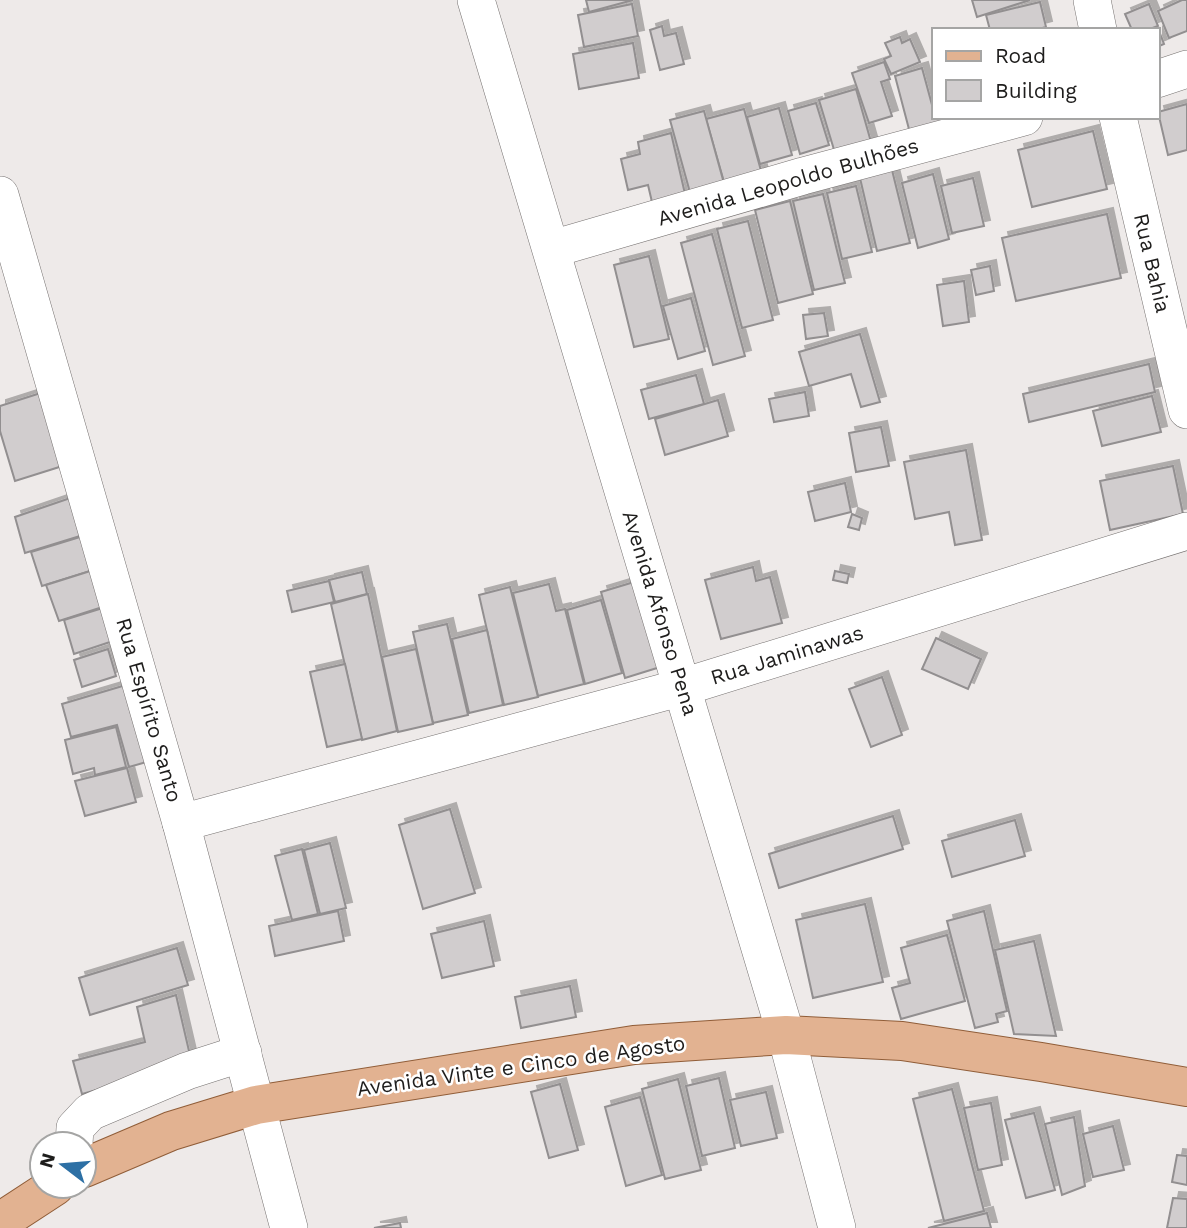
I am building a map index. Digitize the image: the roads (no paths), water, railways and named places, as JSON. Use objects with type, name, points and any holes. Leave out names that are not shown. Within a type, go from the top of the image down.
[{"type":"main road","name":"Avenida Vinte e Cinco de Agosto","points":[[98,1162],[171,1130],[256,1105],[634,1045],[786,1035],[902,1041],[1187,1087]]},
{"type":"main road","name":"Avenida Vinte e Cinco de Agosto","points":[[1136,1078],[1187,1095]]},
{"type":"main road","points":[[0,1222],[33,1200]]},
{"type":"street","name":"Avenida Afonso Pena","points":[[476,0],[786,1035],[837,1228]]},
{"type":"street","points":[[1092,0],[1098,28]]},
{"type":"street","points":[[1159,78],[1187,69]]},
{"type":"street","name":"Avenida Leopoldo Bulhões","points":[[552,249],[803,176],[1017,119]]},
{"type":"street","name":"Rua Bahia","points":[[1118,119],[1187,410]]},
{"type":"street","name":"Rua Espírito Santo","points":[[0,195],[181,822],[289,1228]]},
{"type":"street","name":"Rua Jaminawas","points":[[181,822],[683,687],[1187,531]]},
{"type":"street","points":[[75,1130],[90,1112],[187,1071],[243,1053]]}]
